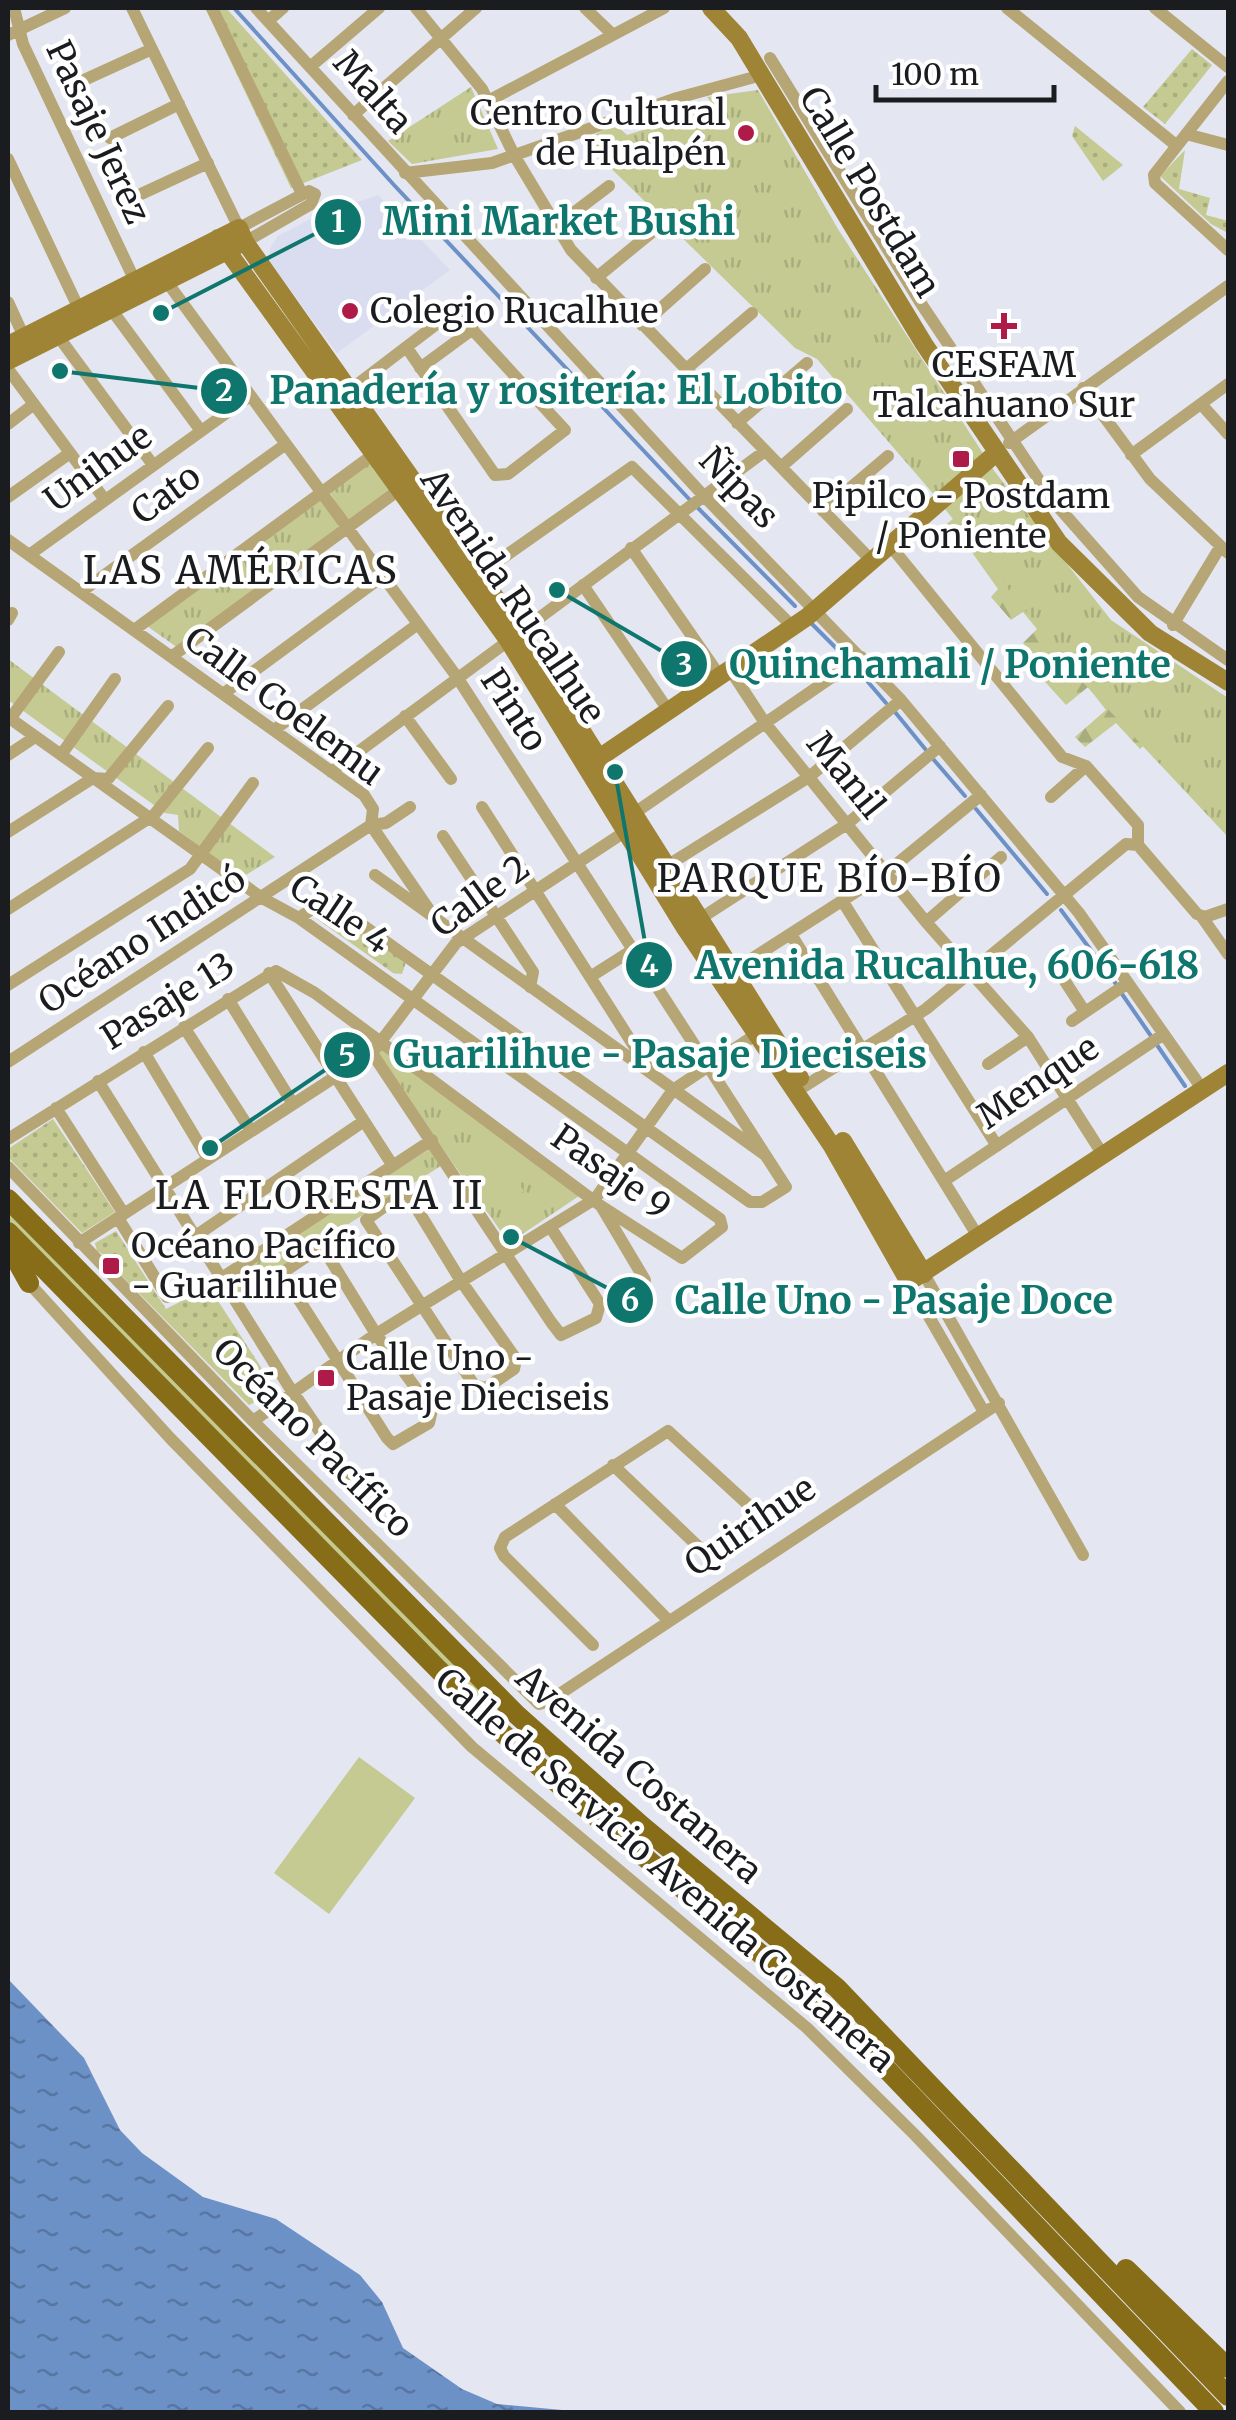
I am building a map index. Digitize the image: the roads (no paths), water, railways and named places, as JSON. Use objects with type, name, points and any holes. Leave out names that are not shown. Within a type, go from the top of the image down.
[{"type":"main road","name":"Avenida Costanera","points":[[8,1199],[517,1715],[642,1826],[837,1988],[1228,2396]]},
{"type":"main road","name":"Avenida Costanera","points":[[8,1232],[485,1716],[574,1799],[782,1971],[872,2054],[1214,2412]]},
{"type":"main road","points":[[8,1245],[28,1283]]},
{"type":"main road","points":[[1043,2199],[1113,2258],[1228,2368]]},
{"type":"street","name":"Pasaje Jerez","points":[[14,8],[14,32],[134,281]]},
{"type":"street","points":[[14,32],[65,8]]},
{"type":"street","points":[[132,8],[242,235]]},
{"type":"street","points":[[105,500],[8,365],[167,282],[302,194],[212,8]]},
{"type":"street","name":"Malta","points":[[256,8],[406,173]]},
{"type":"street","points":[[268,21],[284,8]]},
{"type":"street","points":[[310,67],[379,8]]},
{"type":"street","points":[[416,8],[488,100],[514,155],[556,226],[596,278],[871,560]]},
{"type":"street","points":[[354,115],[476,8]]},
{"type":"street","points":[[585,8],[611,33]]},
{"type":"street","points":[[488,100],[602,44],[611,33],[664,8]]},
{"type":"street","name":"Calle Postdam","points":[[721,8],[739,38],[766,67],[1012,440],[1096,554],[1138,597],[1228,660]]},
{"type":"street","points":[[1007,8],[1181,140],[1228,145]]},
{"type":"street","points":[[1155,8],[1228,66]]},
{"type":"street","points":[[84,80],[152,49]]},
{"type":"street","points":[[406,173],[474,167],[766,67]]},
{"type":"street","name":"Calle Postdam","points":[[766,67],[995,454],[1066,551],[1158,639],[1228,682]]},
{"type":"street","points":[[1228,80],[1154,180],[1228,250]]},
{"type":"street","points":[[110,138],[179,104]]},
{"type":"street","points":[[8,159],[79,309]]},
{"type":"street","points":[[140,194],[208,163]]},
{"type":"street","name":"Ñipas","points":[[406,173],[701,496],[900,700],[1064,896],[1204,1090]]},
{"type":"street","points":[[556,226],[609,186]]},
{"type":"street","points":[[596,278],[657,228]]},
{"type":"street","name":"Avenida Rucalhue","points":[[242,235],[350,390],[382,448]]},
{"type":"street","points":[[1210,236],[1228,240]]},
{"type":"street","points":[[8,302],[16,341],[134,281],[223,245]]},
{"type":"street","name":"Avenida Rucalhue","points":[[223,245],[382,448],[599,758],[630,822],[665,867],[731,972],[761,1032],[806,1086],[916,1278],[984,1412]]},
{"type":"street","points":[[642,325],[705,270]]},
{"type":"street","name":"Pinto","points":[[167,282],[457,677],[786,1187],[755,1204],[646,1128]]},
{"type":"street","points":[[599,758],[793,626],[1012,440],[1228,286]]},
{"type":"street","points":[[111,309],[201,430]]},
{"type":"street","points":[[350,390],[451,313],[473,329],[565,430],[508,474],[495,474],[406,348]]},
{"type":"street","points":[[686,370],[752,313]]},
{"type":"street","points":[[420,368],[473,329]]},
{"type":"street","points":[[58,336],[153,466]]},
{"type":"street","points":[[737,423],[807,363]]},
{"type":"street","points":[[1130,455],[1228,384]]},
{"type":"street","points":[[1084,388],[1130,455],[1171,502],[1224,550],[1173,625]]},
{"type":"street","name":"Unihue","points":[[29,555],[250,396]]},
{"type":"street","points":[[8,424],[34,404]]},
{"type":"street","points":[[1201,404],[1228,434]]},
{"type":"street","points":[[780,467],[847,409]]},
{"type":"street","name":"Cato","points":[[81,592],[286,444]]},
{"type":"street","points":[[134,630],[382,448]]},
{"type":"street","points":[[331,772],[765,451]]},
{"type":"street","points":[[8,498],[70,453]]},
{"type":"street","points":[[823,511],[888,456]]},
{"type":"street","name":"Ñipas","points":[[481,574],[632,467],[683,510],[793,626]]},
{"type":"street","points":[[171,656],[408,484]]},
{"type":"street","name":"Avenida Rucalhue","points":[[408,484],[481,574],[514,636],[832,1146],[999,1402],[1083,1555]]},
{"type":"street","name":"Calle Coelemu","points":[[8,540],[368,799],[373,809],[371,826],[434,918]]},
{"type":"street","points":[[889,544],[1062,757],[1086,766],[1138,825],[1138,844],[1202,917],[1228,954]]},
{"type":"street","name":"Manil","points":[[632,548],[765,723],[926,922],[1028,1038],[1102,1155]]},
{"type":"street","points":[[223,694],[383,576]]},
{"type":"street","points":[[583,585],[668,710]]},
{"type":"street","points":[[274,730],[418,624]]},
{"type":"street","points":[[9,718],[59,652]]},
{"type":"street","name":"Calle 2","points":[[79,1243],[376,1048],[462,937],[578,863],[765,723],[861,657]]},
{"type":"street","points":[[61,755],[115,680]]},
{"type":"street","points":[[665,867],[809,777],[900,700]]},
{"type":"street","points":[[8,832],[93,778],[111,776],[168,706]]},
{"type":"street","points":[[405,716],[451,779]]},
{"type":"street","name":"Calle 4","points":[[9,718],[262,898],[299,918],[720,1220],[722,1228]]},
{"type":"street","points":[[8,755],[35,737]]},
{"type":"street","points":[[698,920],[847,824],[940,746]]},
{"type":"street","points":[[8,909],[148,817],[208,748]]},
{"type":"street","points":[[1051,797],[1086,766]]},
{"type":"street","points":[[8,985],[190,869],[253,783]]},
{"type":"street","points":[[731,972],[887,872],[981,795]]},
{"type":"street","points":[[482,806],[652,1074]]},
{"type":"street","name":"Océano Indicó","points":[[8,1062],[371,826],[386,823],[410,807]]},
{"type":"street","points":[[443,836],[532,972],[530,987]]},
{"type":"street","points":[[806,1086],[916,1016],[1126,844],[1138,844]]},
{"type":"street","points":[[926,922],[1001,857]]},
{"type":"street","points":[[375,875],[771,1160]]},
{"type":"street","points":[[299,918],[326,899],[646,1128]]},
{"type":"street","points":[[843,902],[997,1146]]},
{"type":"street","points":[[1202,917],[1228,909]]},
{"type":"street","points":[[792,936],[979,1238]]},
{"type":"street","points":[[590,976],[634,949]]},
{"type":"street","name":"Pasaje 9","points":[[269,973],[283,972],[376,1048],[682,1258],[722,1228]]},
{"type":"street","points":[[1059,972],[1085,1012]]},
{"type":"street","name":"Pasaje 13","points":[[8,1138],[269,973],[393,1166]]},
{"type":"street","points":[[1072,1021],[1128,983]]},
{"type":"street","points":[[228,999],[293,1104]]},
{"type":"street","points":[[184,1027],[252,1132]]},
{"type":"street","points":[[253,1420],[376,1334],[504,1254],[598,1202],[626,1154],[674,1090],[761,1032]]},
{"type":"street","name":"Menque","points":[[944,1181],[1164,1034]]},
{"type":"street","points":[[988,1064],[1028,1038]]},
{"type":"street","points":[[376,1048],[504,1254],[561,1335],[568,1335],[596,1318],[600,1304],[551,1228]]},
{"type":"street","points":[[144,1052],[208,1160]]},
{"type":"street","points":[[916,1278],[1228,1073]]},
{"type":"street","points":[[98,1082],[220,1279],[349,1474]]},
{"type":"street","points":[[56,1108],[168,1297]]},
{"type":"street","points":[[194,1238],[364,1121]]},
{"type":"street","points":[[220,1279],[432,1140]]},
{"type":"street","name":"Océano Pacífico","points":[[8,1167],[253,1420],[539,1704]]},
{"type":"street","points":[[406,1191],[460,1281],[516,1358],[516,1365],[486,1388],[474,1385],[366,1220],[406,1191]]},
{"type":"street","points":[[598,1202],[645,1280]]},
{"type":"street","points":[[322,1246],[376,1334],[432,1410],[430,1423],[394,1444],[337,1363],[282,1273],[322,1246]]},
{"type":"street","name":"Calle de Servicio Avenida Costanera","points":[[28,1283],[170,1438],[472,1747],[807,2028],[1180,2412]]},
{"type":"street","name":"Quirihue","points":[[539,1704],[999,1402]]},
{"type":"street","name":"Quirihue","points":[[592,1645],[500,1548],[504,1537],[668,1431],[754,1510]]},
{"type":"street","points":[[613,1465],[705,1553]]},
{"type":"street","points":[[555,1504],[668,1620]]},
{"type":"water","points":[[8,1979],[84,2058],[120,2130],[142,2153],[203,2197],[276,2219],[360,2275],[382,2302],[403,2348],[462,2389],[497,2404],[584,2412],[8,2412]]},
{"type":"waterway","points":[[234,8],[690,500]]},
{"type":"waterway","points":[[697,507],[795,606]]},
{"type":"waterway","points":[[812,624],[846,658]]},
{"type":"waterway","points":[[856,668],[886,703]]},
{"type":"waterway","points":[[895,712],[926,750]]},
{"type":"waterway","points":[[934,760],[965,796]]},
{"type":"waterway","points":[[976,809],[1047,894]]},
{"type":"waterway","points":[[1061,910],[1116,984]]},
{"type":"waterway","points":[[1122,994],[1151,1036]]},
{"type":"waterway","points":[[1157,1045],[1185,1086]]},
{"type":"place","name":"Centro Cultural de Hualpén","points":[[746,133]]},
{"type":"place","name":"Colegio Rucalhue","points":[[350,311]]},
{"type":"place","name":"Mini Market Bushi","points":[[161,313]]},
{"type":"place","name":"CESFAM Talcahuano Sur","points":[[1004,326]]},
{"type":"place","name":"Panadería y rositería: El Lobito","points":[[60,371]]},
{"type":"place","name":"Pipilco - Postdam / Poniente","points":[[961,459]]},
{"type":"place","name":"Quinchamali / Poniente","points":[[557,590]]},
{"type":"place","name":"Avenida Rucalhue, 606-618","points":[[615,772]]},
{"type":"place","name":"Guarilihue - Pasaje Dieciseis","points":[[210,1148]]},
{"type":"place","name":"Calle Uno - Pasaje Doce","points":[[511,1237]]},
{"type":"place","name":"Océano Pacífico - Guarilihue","points":[[111,1266]]},
{"type":"place","name":"Calle Uno - Pasaje Dieciseis","points":[[326,1378]]},
{"type":"district","name":"LAS AMÉRICAS","points":[[241,570]]},
{"type":"district","name":"PARQUE BÍO-BÍO","points":[[830,878]]},
{"type":"district","name":"LA FLORESTA II","points":[[320,1195]]}]
